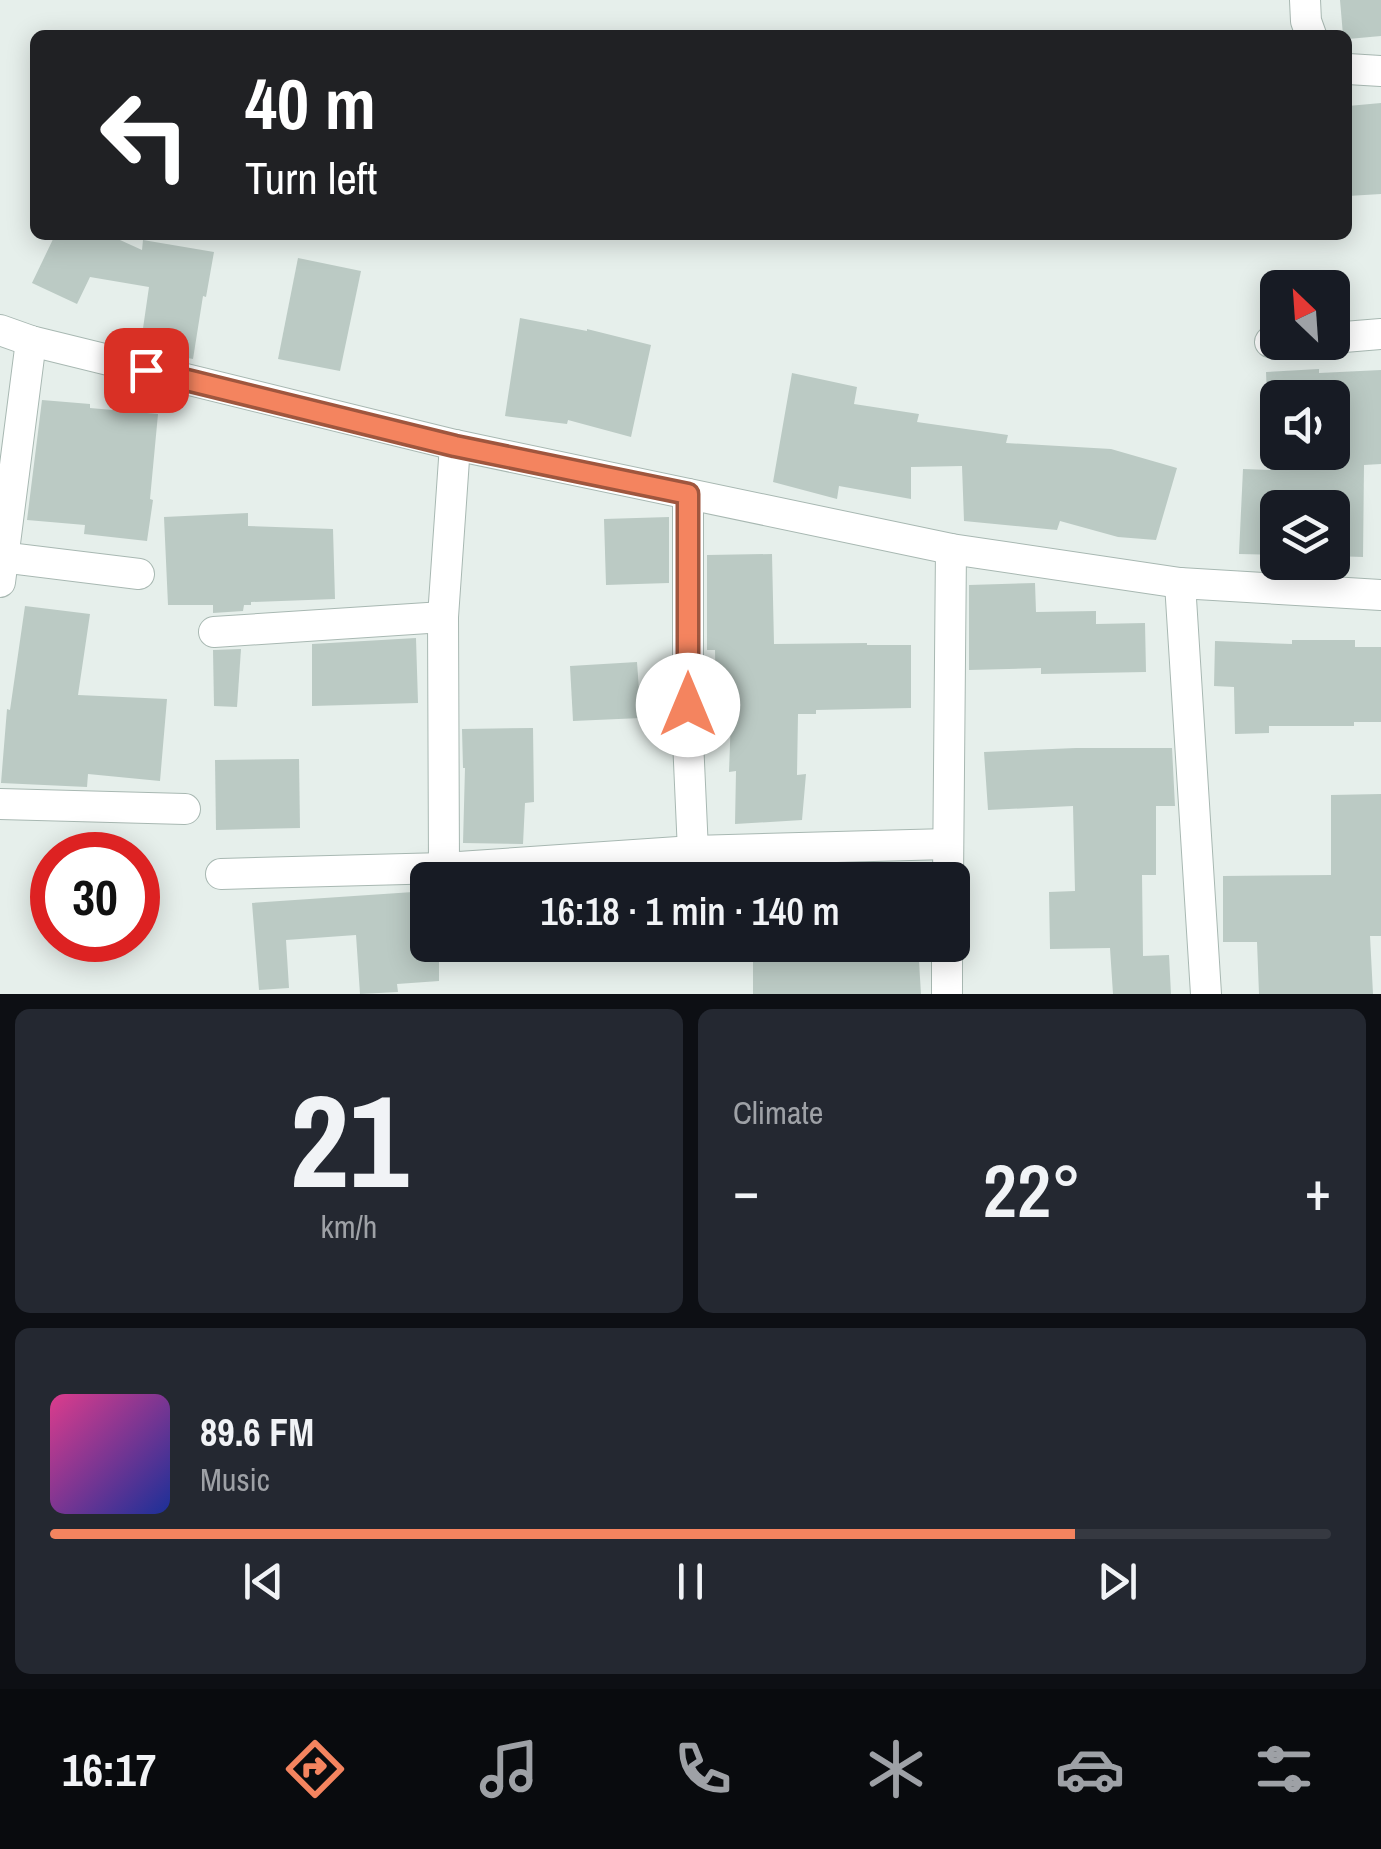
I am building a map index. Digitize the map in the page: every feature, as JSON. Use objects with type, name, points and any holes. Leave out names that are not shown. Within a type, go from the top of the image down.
[{"type":"street","points":[[1304,0],[1309,30]]},
{"type":"street","points":[[1352,69],[1381,71]]},
{"type":"street","points":[[0,330],[31,341],[455,446],[951,549],[1180,583],[1381,595]]},
{"type":"street","points":[[1350,337],[1381,334]]},
{"type":"street","points":[[31,341],[1,566],[139,574]]},
{"type":"street","points":[[444,862],[443,617],[455,446]]},
{"type":"street","points":[[688,494],[688,740],[693,852]]},
{"type":"street","points":[[948,862],[951,549]]},
{"type":"street","points":[[1180,583],[1206,994]]},
{"type":"street","points":[[214,632],[443,617]]},
{"type":"street","points":[[0,804],[185,809]]},
{"type":"street","points":[[537,862],[693,852],[948,844]]},
{"type":"street","points":[[222,874],[410,869]]},
{"type":"street","points":[[947,994],[948,962]]},
{"type":"building","points":[[1340,0],[1381,0],[1381,36],[1352,39],[1352,30],[1343,30]]},
{"type":"building","points":[[1381,103],[1381,194],[1352,196],[1352,106]]},
{"type":"building","points":[[53,240],[120,240],[142,250],[143,240],[214,252],[193,359],[140,349],[149,287],[90,277],[77,304],[32,283]]},
{"type":"building","points":[[298,258],[361,271],[340,371],[278,359]]},
{"type":"building","points":[[520,318],[651,345],[631,437],[568,420],[567,424],[505,416]]},
{"type":"building","points":[[1381,370],[1381,464],[1364,465],[1363,557],[1350,557],[1350,490],[1260,490],[1260,555],[1239,554],[1243,469],[1350,470],[1350,380],[1266,380],[1266,372]]},
{"type":"building","points":[[792,373],[857,387],[854,404],[919,414],[917,422],[1008,435],[1006,443],[1111,449],[1177,468],[1156,540],[1118,537],[1060,521],[1057,530],[964,521],[962,466],[911,467],[911,499],[839,486],[837,499],[773,482]]},
{"type":"building","points":[[42,400],[158,414],[147,541],[84,534],[85,525],[27,520]]},
{"type":"building","points":[[248,513],[248,526],[333,529],[335,599],[251,602],[244,605],[243,611],[213,613],[213,605],[168,605],[164,517]]},
{"type":"building","points":[[669,517],[669,583],[606,585],[604,519]]},
{"type":"building","points":[[772,554],[774,644],[911,645],[911,708],[816,710],[816,714],[798,714],[797,775],[806,774],[802,820],[735,824],[736,771],[729,772],[731,716],[716,716],[715,650],[707,650],[707,555]]},
{"type":"building","points":[[1035,583],[1036,612],[1096,611],[1096,624],[1145,623],[1146,672],[1041,674],[1041,668],[969,670],[969,585]]},
{"type":"building","points":[[25,606],[90,614],[78,695],[167,699],[160,781],[88,774],[87,787],[1,783],[7,709],[10,710]]},
{"type":"building","points":[[416,638],[418,703],[312,706],[312,644]]},
{"type":"building","points":[[1292,640],[1355,640],[1355,647],[1381,647],[1381,722],[1354,722],[1354,726],[1269,726],[1269,733],[1235,734],[1234,687],[1214,686],[1215,641],[1292,644]]},
{"type":"building","points":[[241,649],[237,707],[214,706],[213,650]]},
{"type":"building","points":[[637,662],[641,718],[573,721],[570,666]]},
{"type":"building","points":[[533,728],[534,802],[525,803],[523,844],[463,843],[462,729]]},
{"type":"building","points":[[1172,748],[1175,806],[1156,806],[1156,875],[1142,875],[1143,956],[1169,955],[1171,994],[1113,994],[1110,948],[1050,949],[1049,892],[1075,891],[1073,806],[988,810],[984,752]]},
{"type":"building","points":[[299,759],[300,828],[216,830],[215,760]]},
{"type":"building","points":[[1381,794],[1381,936],[1370,936],[1373,994],[1259,994],[1257,942],[1223,942],[1223,876],[1331,875],[1331,795]]},
{"type":"building","points":[[410,892],[410,962],[439,962],[439,981],[397,984],[398,992],[360,994],[356,935],[286,940],[289,988],[259,990],[252,903]]},
{"type":"building","points":[[753,962],[919,962],[921,994],[753,994]]},
{"type":"route","points":[[146,370],[455,446],[688,494],[688,705]]}]
